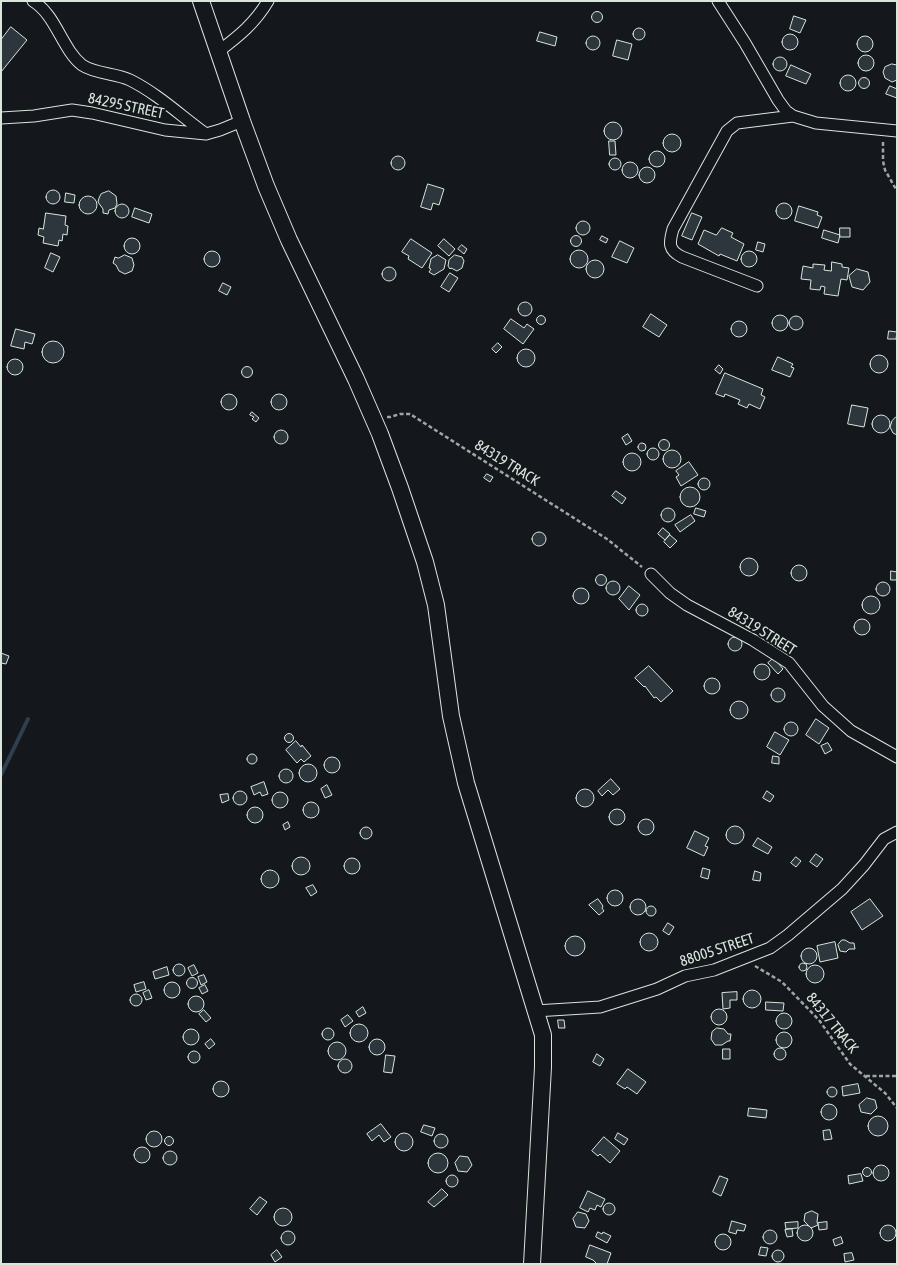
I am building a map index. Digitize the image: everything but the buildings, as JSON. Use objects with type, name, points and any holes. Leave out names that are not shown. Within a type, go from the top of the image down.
[{"type":"street","points":[[32,1],[49,17],[74,56],[83,65],[130,80],[206,134]]},
{"type":"street","points":[[201,1],[242,121],[289,240],[356,379],[380,434],[425,562],[436,605],[451,716],[460,758],[481,835],[543,1035],[543,1067],[532,1264]]},
{"type":"street","points":[[219,51],[247,30],[268,1]]},
{"type":"street","points":[[718,1],[786,111],[793,116],[816,123],[897,131]]},
{"type":"street","name":"84295 STREET","points":[[1,118],[34,116],[72,110],[92,112],[164,130],[206,134],[242,121]]},
{"type":"street","points":[[757,286],[682,257],[672,249],[670,238],[673,229],[720,143],[732,126],[737,123],[793,116]]},
{"type":"street","name":"84319 STREET","points":[[651,574],[670,593],[687,605],[753,640],[789,663],[823,706],[862,739],[897,757]]},
{"type":"street","name":"88005 STREET","points":[[535,1010],[600,1007],[657,989],[686,976],[714,970],[743,960],[770,948],[842,889],[884,839],[897,832]]},
{"type":"path","points":[[880,128],[884,144],[883,161],[885,170],[897,190]]},
{"type":"path","name":"84319 TRACK","points":[[383,413],[388,417],[410,414],[608,539],[651,574]]},
{"type":"path","name":"84317 TRACK","points":[[743,960],[782,982],[819,1020],[850,1064],[885,1093],[897,1108]]},
{"type":"path","points":[[864,1076],[897,1076]]},
{"type":"waterway","points":[[1,775],[28,719]]}]
